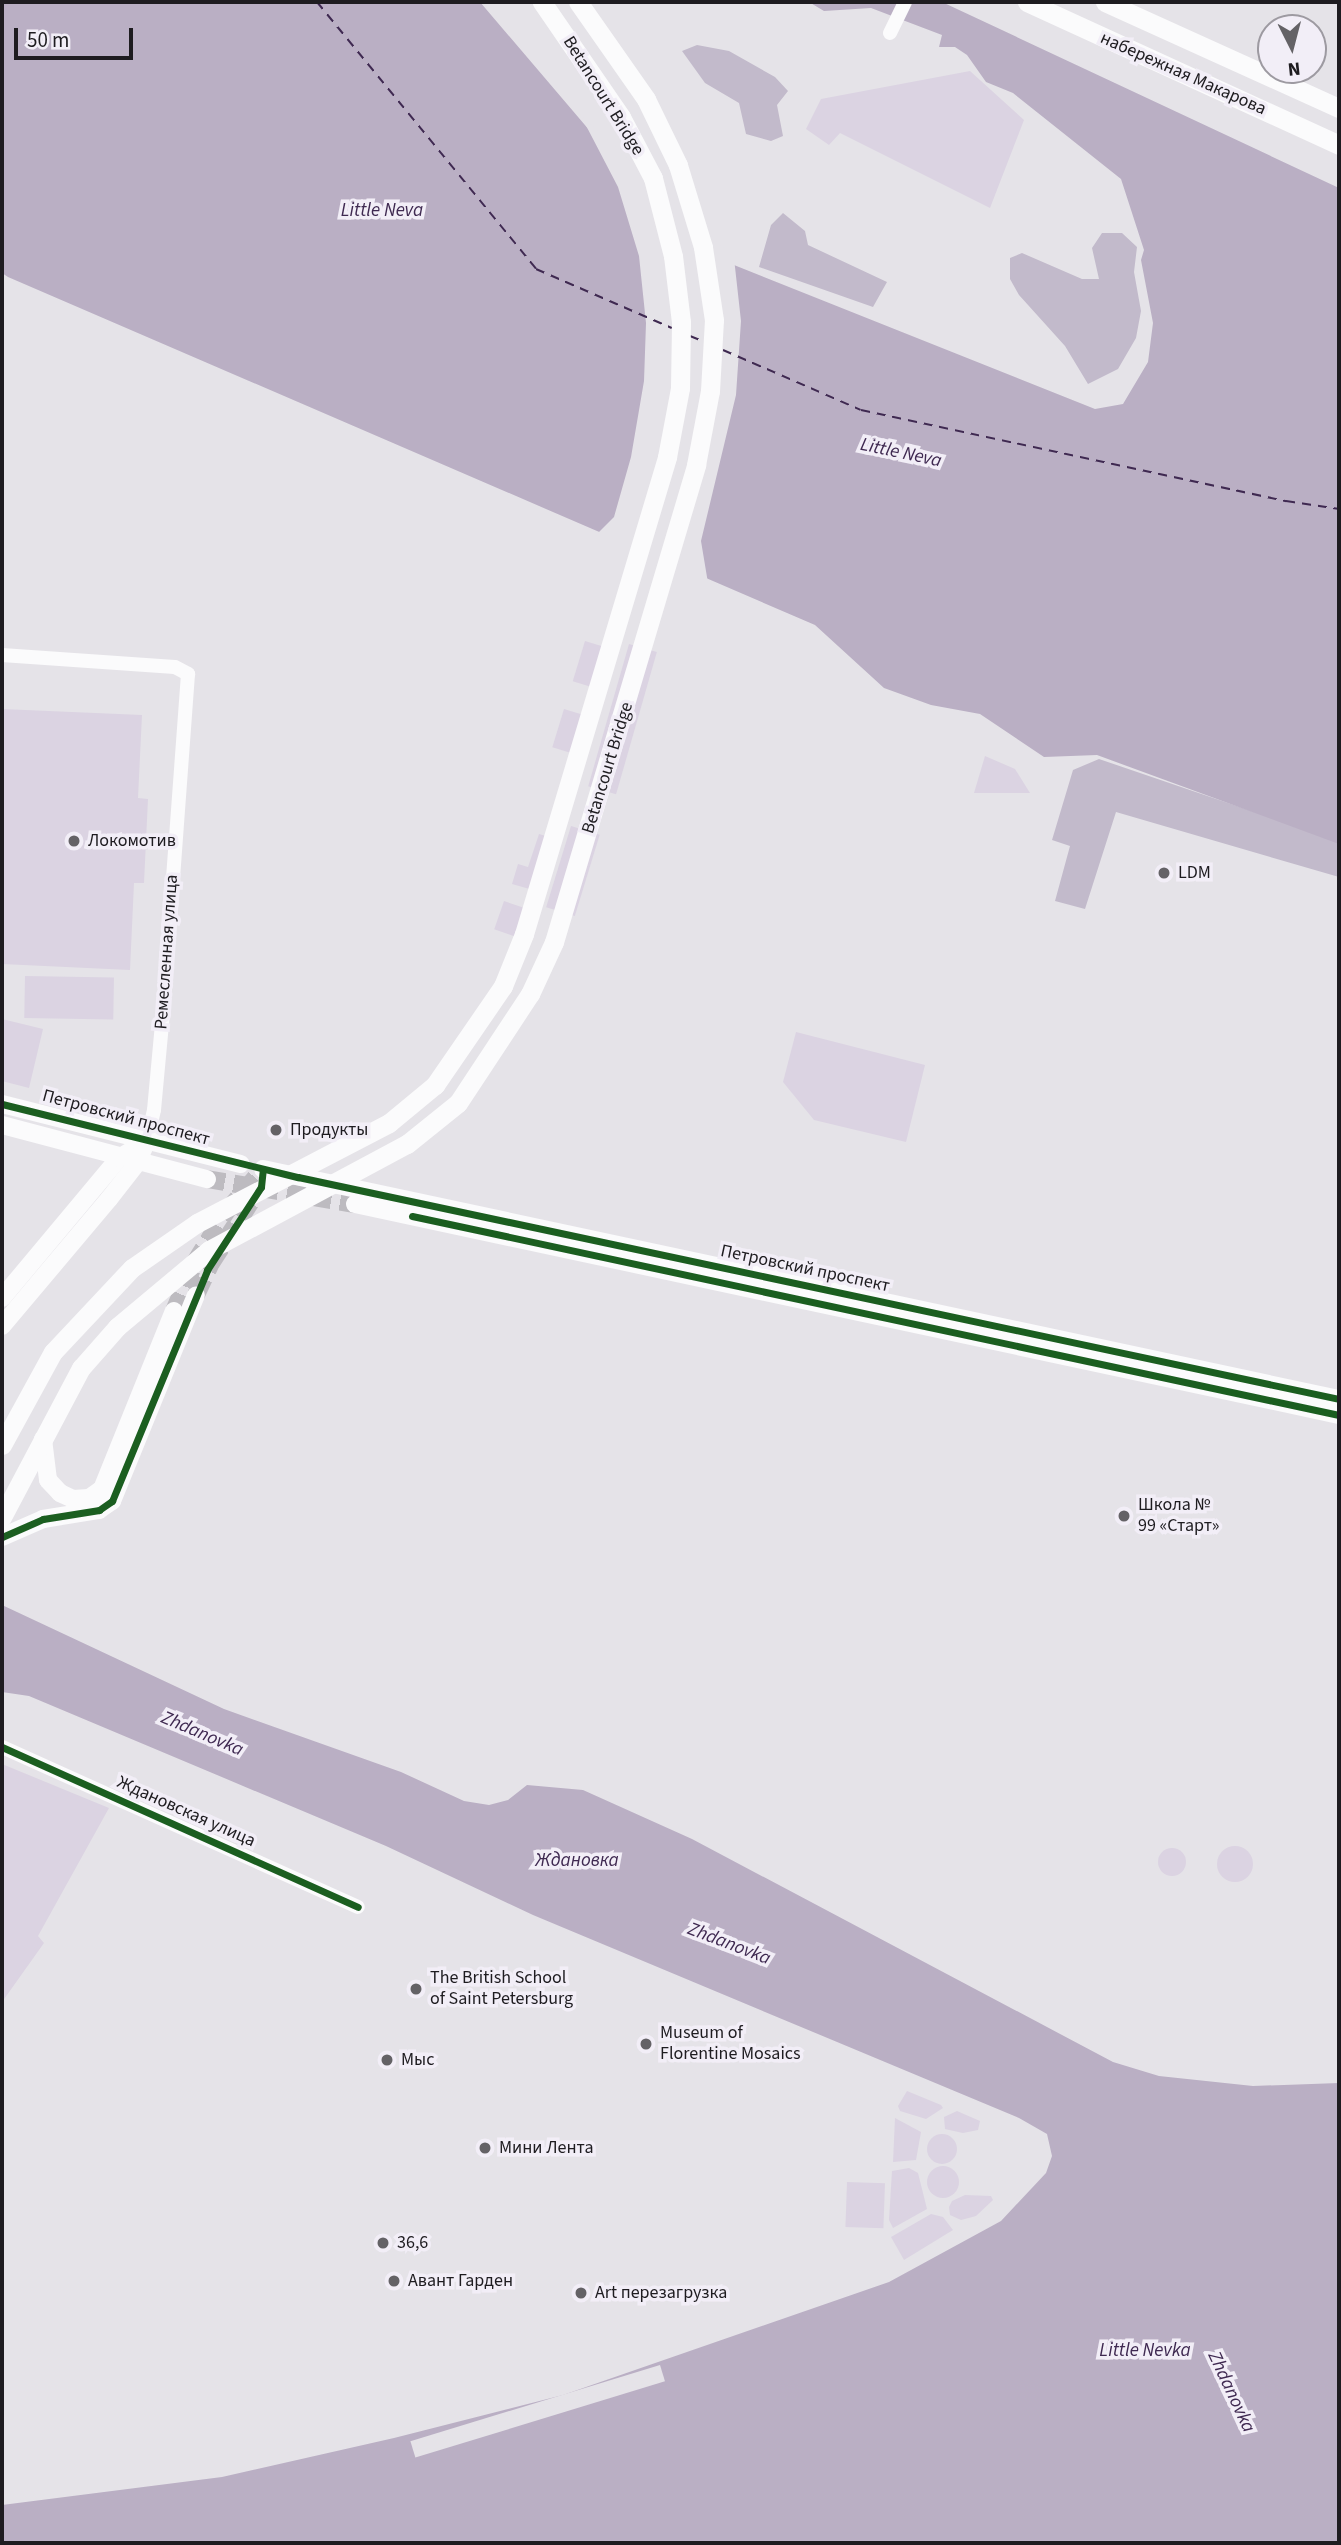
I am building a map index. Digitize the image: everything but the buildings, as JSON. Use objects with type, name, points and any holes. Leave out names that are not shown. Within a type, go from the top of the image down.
[{"type":"main road","name":"Betancourt Bridge","points":[[3,1442],[68,1331],[132,1268],[197,1223],[390,1123],[435,1085],[503,986],[524,934],[667,457],[680,388],[681,322],[673,256],[653,178],[621,117],[542,2]]},
{"type":"main road","name":"Betancourt Bridge","points":[[43,1435],[95,1352],[155,1291],[209,1250],[407,1144],[457,1103],[530,994],[554,942],[696,465],[710,391],[714,320],[703,247],[678,165],[646,99],[578,2]]},
{"type":"main road","name":"набережная Макарова","points":[[1027,2],[1339,145]]},
{"type":"main road","name":"набережная Макарова","points":[[1110,4],[1339,108]]},
{"type":"main road","points":[[2,1517],[43,1435]]},
{"type":"street","points":[[890,33],[905,2]]},
{"type":"street","name":"Ремесленная улица","points":[[2,655],[175,667],[188,674],[154,1110],[147,1141],[128,1160]]},
{"type":"street","name":"Петровский проспект","points":[[2,1104],[100,1125],[147,1141],[241,1164]]},
{"type":"street","points":[[2,1125],[207,1179]]},
{"type":"street","points":[[2,1298],[128,1160]]},
{"type":"street","points":[[2,1325],[128,1160]]},
{"type":"street","name":"Петровский проспект","points":[[263,1169],[1339,1399]]},
{"type":"street","name":"Петровский проспект","points":[[355,1204],[1339,1415]]},
{"type":"street","points":[[2,1537],[43,1519],[99,1510],[112,1501],[196,1295]]},
{"type":"street","points":[[43,1435],[43,1462],[48,1480],[60,1493],[72,1499],[89,1498],[102,1489],[174,1311]]},
{"type":"street","name":"Ждановская улица","points":[[2,1747],[358,1907]]},
{"type":"shaded area","points":[[697,45],[729,51],[775,77],[788,91],[777,105],[783,136],[771,141],[746,134],[739,103],[705,83],[682,51]]},
{"type":"shaded area","points":[[970,71],[1024,120],[990,208],[840,133],[829,145],[806,129],[821,99]]},
{"type":"shaded area","points":[[783,213],[805,231],[808,245],[887,282],[873,307],[759,267],[771,225]]},
{"type":"shaded area","points":[[1102,233],[1122,233],[1137,247],[1134,272],[1141,311],[1136,338],[1118,369],[1088,384],[1065,346],[1019,295],[1010,279],[1010,258],[1022,253],[1082,279],[1099,279],[1092,248]]},
{"type":"shaded area","points":[[585,641],[608,648],[596,688],[573,681]]},
{"type":"shaded area","points":[[629,644],[657,652],[616,794],[588,786]]},
{"type":"shaded area","name":"Локомотив","points":[[2,709],[142,715],[138,798],[148,799],[144,883],[134,883],[130,970],[2,964]]},
{"type":"shaded area","points":[[564,709],[587,716],[575,754],[552,747]]},
{"type":"shaded area","points":[[985,756],[1015,769],[1030,793],[974,793]]},
{"type":"shaded area","points":[[1099,759],[1339,841],[1339,877],[1116,812],[1085,909],[1055,901],[1070,846],[1052,840],[1073,770]]},
{"type":"shaded area","points":[[571,826],[600,835],[575,916],[546,907]]},
{"type":"shaded area","points":[[539,834],[549,837],[533,890],[512,884],[518,864],[528,867]]},
{"type":"shaded area","points":[[504,901],[527,909],[517,937],[494,929]]},
{"type":"shaded area","points":[[25,976],[114,978],[113,1020],[24,1018]]},
{"type":"shaded area","points":[[2,1019],[43,1029],[29,1088],[2,1081]]},
{"type":"shaded area","points":[[796,1032],[925,1065],[906,1142],[814,1120],[783,1082]]},
{"type":"shaded area","points":[[2,1764],[109,1808],[38,1936],[44,1943],[2,2002]]},
{"type":"shaded area","points":[[1235,1846],[1248,1851],[1253,1864],[1248,1877],[1235,1882],[1222,1877],[1217,1864],[1222,1851]]},
{"type":"shaded area","points":[[1172,1848],[1182,1852],[1186,1862],[1182,1872],[1172,1876],[1162,1872],[1158,1862],[1162,1852]]},
{"type":"shaded area","points":[[907,2091],[943,2108],[926,2119],[900,2111],[898,2106]]},
{"type":"shaded area","points":[[957,2111],[980,2121],[978,2130],[963,2133],[945,2129],[944,2117]]},
{"type":"shaded area","points":[[895,2118],[921,2132],[916,2160],[893,2162]]},
{"type":"shaded area","points":[[942,2134],[953,2138],[957,2149],[953,2160],[942,2164],[931,2160],[927,2149],[931,2138]]},
{"type":"shaded area","points":[[943,2166],[954,2171],[959,2182],[954,2193],[943,2198],[932,2193],[927,2182],[932,2171]]},
{"type":"shaded area","points":[[909,2168],[918,2173],[927,2209],[893,2228],[889,2220],[892,2171]]},
{"type":"shaded area","points":[[847,2182],[885,2183],[883,2228],[845,2227]]},
{"type":"shaded area","points":[[965,2195],[991,2196],[993,2200],[976,2216],[961,2220],[950,2215],[949,2207],[952,2201]]},
{"type":"shaded area","points":[[931,2214],[943,2217],[953,2230],[904,2260],[891,2237]]},
{"type":"water","name":"Little Neva","points":[[2,2],[480,2],[590,131],[662,191],[734,265],[1095,409],[1123,404],[1148,362],[1153,323],[1141,260],[1144,250],[1121,179],[1013,93],[986,82],[967,55],[955,47],[939,47],[942,35],[871,8],[824,11],[809,2],[942,2],[1339,188],[1339,844],[1097,755],[1044,757],[980,714],[931,705],[884,688],[815,625],[8,277],[2,273]]},
{"type":"water","name":"Little Nevka","points":[[2,1605],[224,1709],[401,1772],[464,1801],[489,1805],[508,1800],[527,1785],[583,1790],[692,1839],[1113,2062],[1159,2076],[1253,2086],[1339,2083],[1339,2543],[2,2543],[2,2505],[222,2477],[394,2438],[563,2395],[889,2282],[1001,2221],[1046,2173],[1052,2156],[1047,2134],[1019,2118],[533,1915],[386,1846],[29,1696],[2,1692]]},
{"type":"pier","points":[[580,114],[734,258],[741,321],[736,395],[701,541],[708,583],[596,535],[614,517],[631,457],[644,381],[646,323],[639,256],[618,187]]},
{"type":"pier","points":[[660,2365],[665,2381],[415,2458],[410,2441]]},
{"type":"ferry route","points":[[317,2],[536,269],[672,328]]},
{"type":"ferry route","points":[[690,336],[705,342]]},
{"type":"ferry route","points":[[723,350],[861,410],[1286,501],[1339,509]]},
{"type":"tunnel","points":[[174,1311],[194,1264],[226,1212],[263,1169]]},
{"type":"tunnel","points":[[207,1179],[355,1204]]},
{"type":"tunnel","points":[[196,1295],[211,1263],[259,1189]]},
{"type":"cycle path","points":[[2,1104],[298,1177],[1339,1399]]},
{"type":"cycle path","points":[[2,1537],[43,1519],[99,1510],[112,1501],[207,1270],[261,1187],[263,1169]]},
{"type":"cycle path","points":[[412,1216],[1339,1415]]},
{"type":"cycle path","points":[[2,1747],[358,1907]]},
{"type":"place","name":"Локомотив","points":[[74,841]]},
{"type":"place","name":"LDM","points":[[1164,873]]},
{"type":"place","name":"Продукты","points":[[276,1130]]},
{"type":"place","name":"Школа № 99 «Старт»","points":[[1124,1516]]},
{"type":"place","name":"The British School of Saint Petersburg","points":[[416,1989]]},
{"type":"place","name":"Museum of Florentine Mosaics","points":[[646,2044]]},
{"type":"place","name":"Мыс","points":[[387,2060]]},
{"type":"place","name":"Мини Лента","points":[[485,2148]]},
{"type":"place","name":"36,6","points":[[383,2243]]},
{"type":"place","name":"Авант Гарден","points":[[394,2281]]},
{"type":"place","name":"Art перезагрузка","points":[[581,2293]]},
{"type":"water label","name":"Zhdanovka","points":[[202,1734]]},
{"type":"water label","name":"Ждановка","points":[[577,1861]]},
{"type":"water label","name":"Zhdanovka","points":[[729,1944]]},
{"type":"water label","name":"Zhdanovka","points":[[1231,2392]]}]
